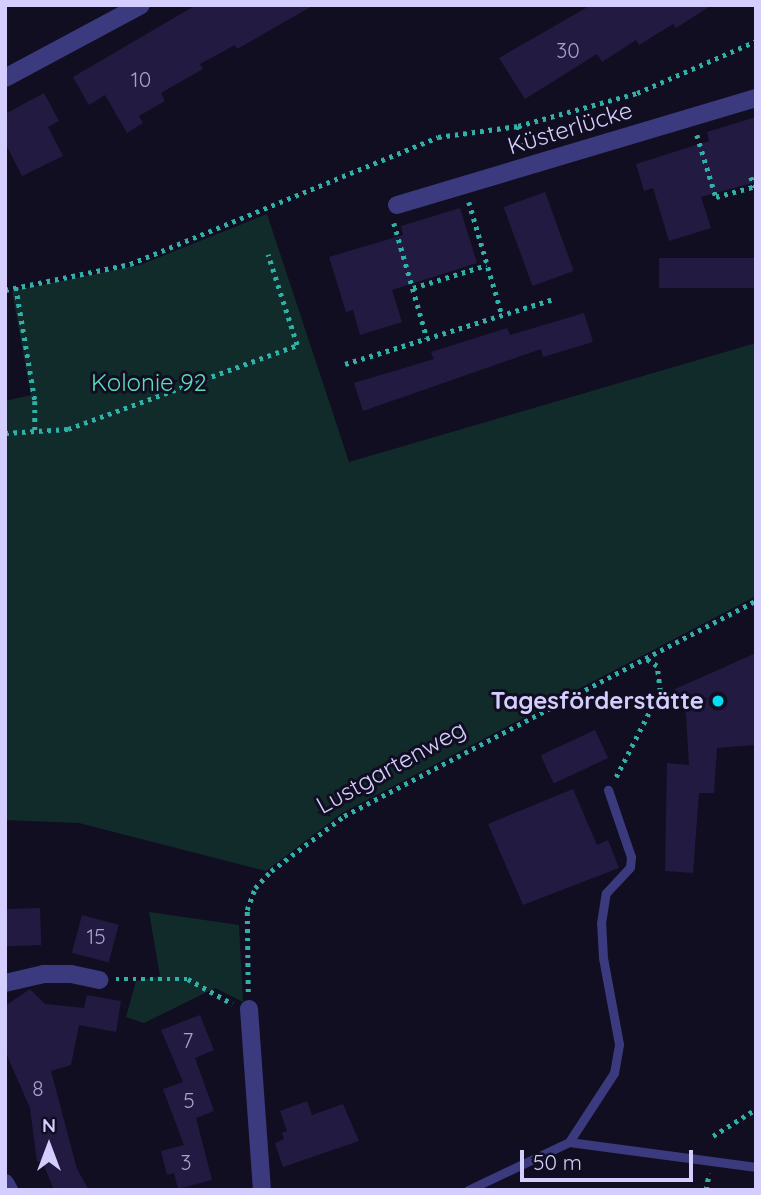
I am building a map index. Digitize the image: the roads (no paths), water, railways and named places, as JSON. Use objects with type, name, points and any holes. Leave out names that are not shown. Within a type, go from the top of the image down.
[{"type":"street","points":[[5,78],[141,5]]},
{"type":"street","name":"Küsterlücke","points":[[397,205],[756,98]]},
{"type":"street","points":[[5,983],[43,974],[71,974],[99,980]]},
{"type":"street","points":[[249,1009],[262,1190]]},
{"type":"street","points":[[5,1182],[9,1190]]},
{"type":"lane","points":[[468,1190],[569,1142],[614,1073],[619,1044],[603,958],[601,923],[606,894],[630,867],[631,857],[608,790]]},
{"type":"lane","points":[[569,1142],[756,1167]]},
{"type":"place","name":"Tagesförderstätte","points":[[718,701]]},
{"type":"park label","name":"Kolonie 92","points":[[149,383]]}]
